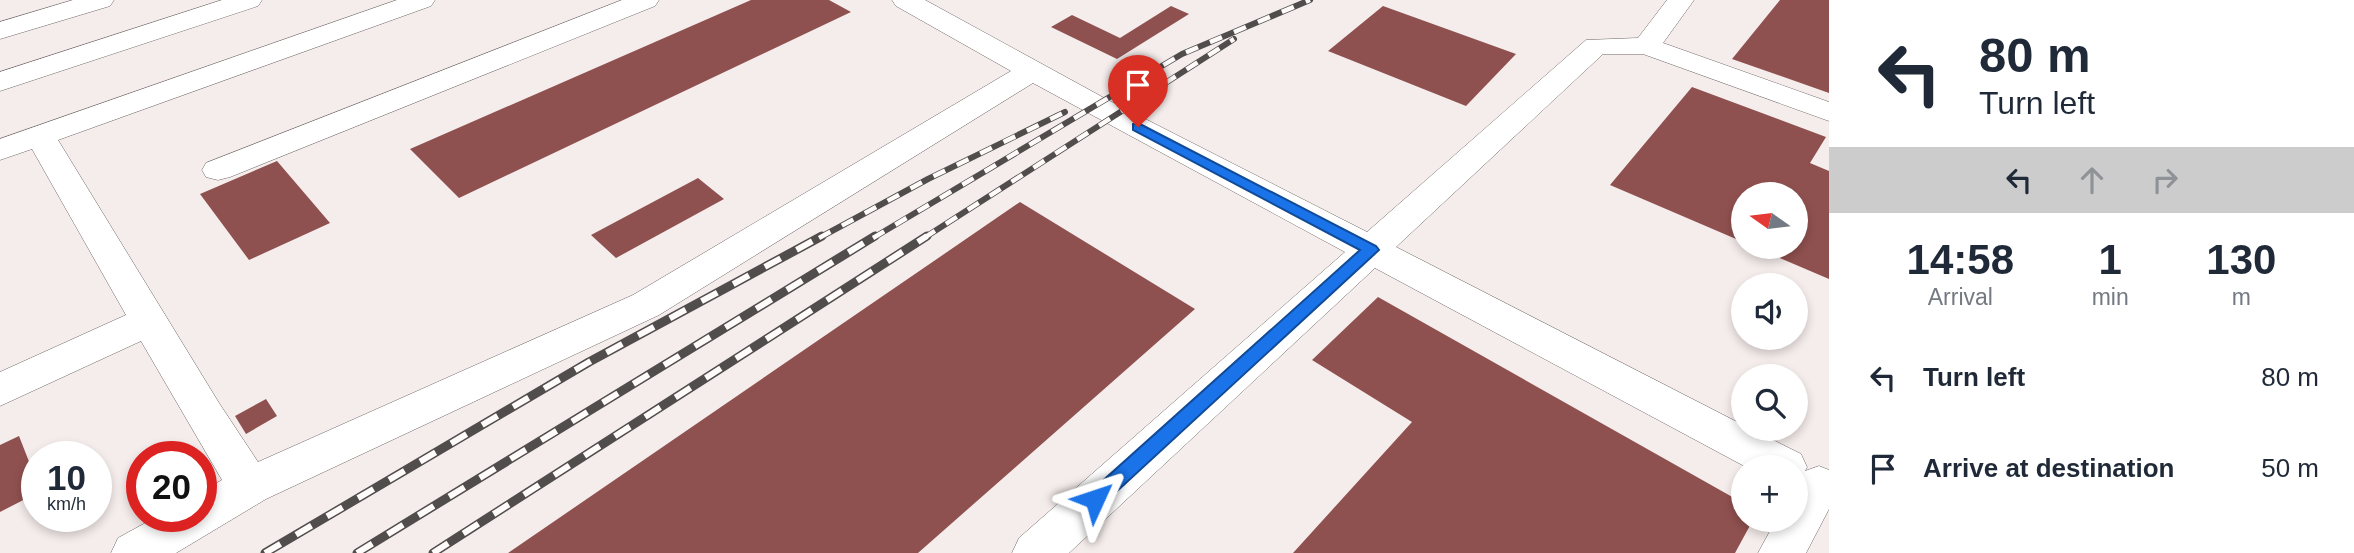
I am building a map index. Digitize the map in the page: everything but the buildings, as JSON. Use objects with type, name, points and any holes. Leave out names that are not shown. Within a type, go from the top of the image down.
[{"type":"lane","points":[[0,31],[101,0]]},
{"type":"lane","points":[[0,82],[183,10],[249,0]]},
{"type":"lane","points":[[0,150],[422,0]]},
{"type":"lane","points":[[218,170],[646,0]]},
{"type":"lane","points":[[1646,46],[1681,0]]},
{"type":"lane","points":[[924,3],[1095,105],[1761,455]]},
{"type":"lane","points":[[1036,553],[1596,46],[1646,46],[1829,112]]},
{"type":"lane","points":[[217,505],[250,486],[646,305],[1033,69]]},
{"type":"lane","points":[[40,136],[204,415],[250,486]]},
{"type":"lane","points":[[0,390],[149,321]]},
{"type":"lane","points":[[135,553],[171,532]]},
{"type":"lane","points":[[1782,553],[1789,532]]},
{"type":"railway","points":[[873,238],[1182,54],[1310,0]]},
{"type":"railway","points":[[924,238],[1234,39]]},
{"type":"railway","points":[[819,238],[928,179],[1065,112]]},
{"type":"railway","points":[[265,553],[589,362],[822,236]]},
{"type":"railway","points":[[357,553],[875,236]]},
{"type":"railway","points":[[433,553],[927,236]]},
{"type":"route","points":[[1095,499],[1371,250],[1138,127]]}]
